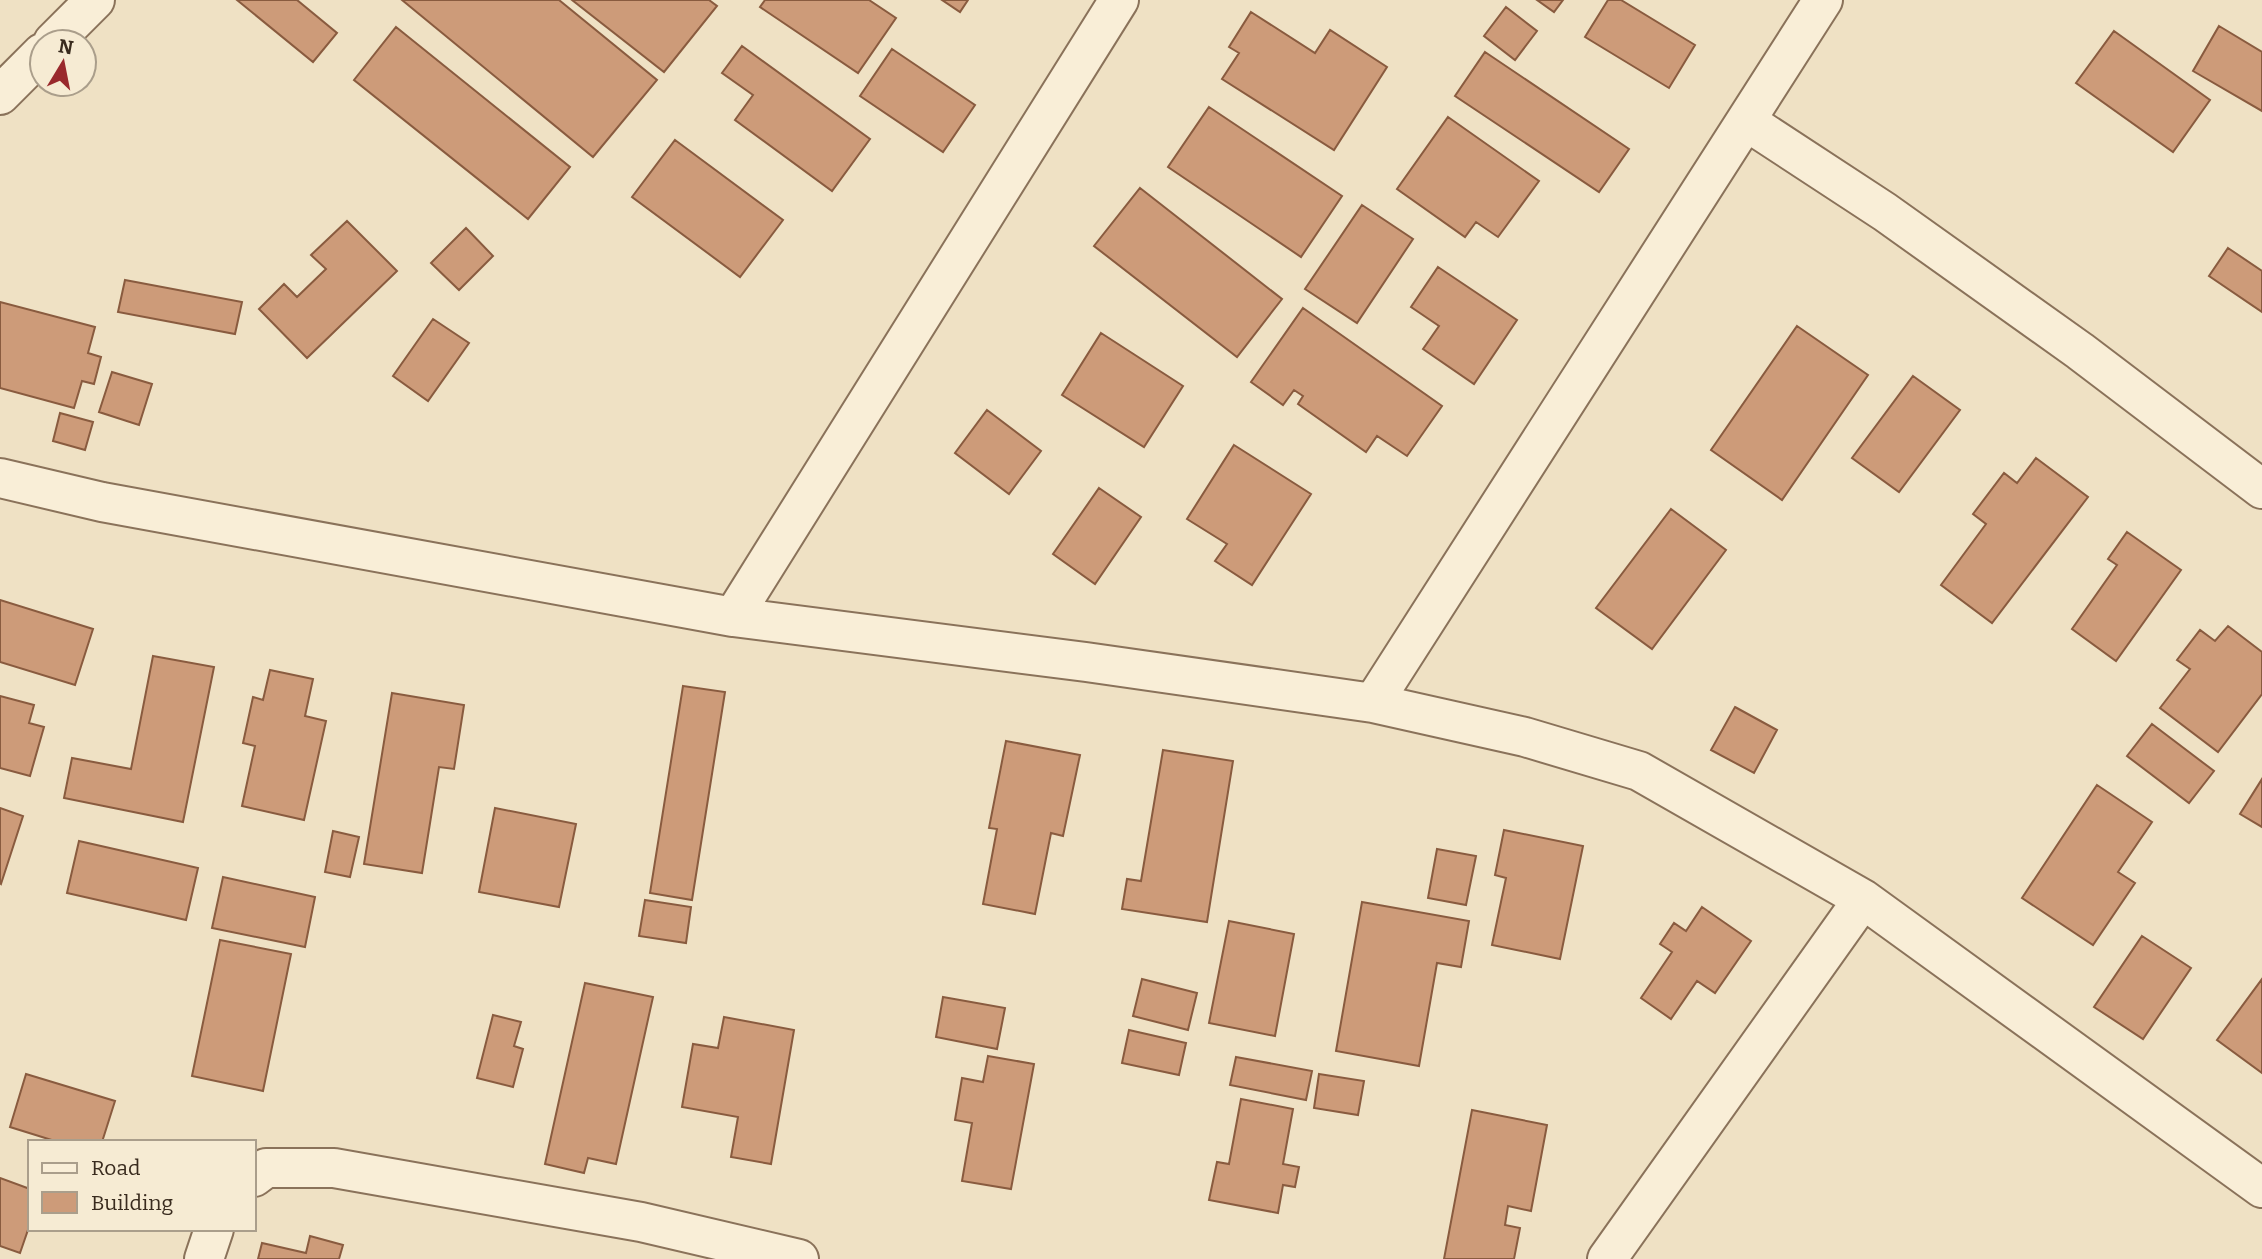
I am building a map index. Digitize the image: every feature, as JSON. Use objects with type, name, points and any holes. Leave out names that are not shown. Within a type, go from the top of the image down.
[{"type":"street","points":[[67,28],[95,0]]},
{"type":"street","points":[[733,617],[1119,0]]},
{"type":"street","points":[[1373,703],[1823,0]]},
{"type":"street","points":[[0,94],[28,67]]},
{"type":"street","points":[[1746,121],[1918,235],[2080,351],[2262,489]]},
{"type":"street","points":[[0,478],[102,502],[733,617],[1086,662],[1373,703],[1525,737],[1639,771],[1863,899],[2262,1188]]},
{"type":"street","points":[[1606,1259],[1863,899]]},
{"type":"street","points":[[256,1176],[266,1168],[334,1168],[641,1222],[799,1259]]},
{"type":"street","points":[[204,1259],[213,1231]]},
{"type":"building","points":[[237,0],[297,0],[337,33],[313,62]]},
{"type":"building","points":[[402,0],[559,0],[657,80],[593,157]]},
{"type":"building","points":[[572,0],[709,0],[717,6],[664,72]]},
{"type":"building","points":[[765,0],[869,0],[896,18],[858,73],[760,7]]},
{"type":"building","points":[[942,0],[968,0],[960,12]]},
{"type":"building","points":[[1537,0],[1563,0],[1554,12]]},
{"type":"building","points":[[1608,0],[1621,0],[1695,45],[1669,88],[1585,37]]},
{"type":"building","points":[[1506,7],[1537,31],[1515,60],[1484,36]]},
{"type":"building","points":[[1251,12],[1315,53],[1330,30],[1387,67],[1334,150],[1222,79],[1239,53],[1229,47]]},
{"type":"building","points":[[2219,26],[2262,52],[2262,111],[2193,71]]},
{"type":"building","points":[[396,27],[570,167],[528,219],[354,80]]},
{"type":"building","points":[[2114,31],[2210,100],[2173,152],[2076,83]]},
{"type":"building","points":[[742,46],[870,139],[832,191],[735,120],[753,95],[722,73]]},
{"type":"building","points":[[892,49],[975,105],[943,152],[860,96]]},
{"type":"building","points":[[1485,52],[1629,149],[1599,192],[1455,96]]},
{"type":"building","points":[[1209,107],[1342,196],[1301,257],[1168,167]]},
{"type":"building","points":[[1448,117],[1539,181],[1498,237],[1476,222],[1465,237],[1397,189]]},
{"type":"building","points":[[675,140],[783,220],[740,277],[632,197]]},
{"type":"building","points":[[1140,188],[1282,299],[1237,357],[1094,246]]},
{"type":"building","points":[[1362,205],[1413,239],[1357,323],[1305,289]]},
{"type":"building","points":[[347,221],[397,271],[307,358],[259,309],[284,284],[297,297],[326,269],[311,255]]},
{"type":"building","points":[[466,228],[493,256],[459,290],[431,263]]},
{"type":"building","points":[[2228,248],[2262,271],[2262,312],[2209,276]]},
{"type":"building","points":[[1438,267],[1517,320],[1474,384],[1423,349],[1439,326],[1411,307]]},
{"type":"building","points":[[125,280],[242,302],[235,334],[118,312]]},
{"type":"building","points":[[0,302],[95,327],[88,353],[101,357],[94,384],[82,381],[74,408],[0,388]]},
{"type":"building","points":[[1303,308],[1442,406],[1407,456],[1377,436],[1366,452],[1298,404],[1303,396],[1294,390],[1283,405],[1251,382]]},
{"type":"building","points":[[433,319],[469,343],[428,401],[393,376]]},
{"type":"building","points":[[1797,326],[1868,375],[1782,500],[1711,450]]},
{"type":"building","points":[[1101,333],[1183,386],[1144,447],[1062,395]]},
{"type":"building","points":[[112,372],[152,384],[139,425],[99,412]]},
{"type":"building","points":[[1913,376],[1960,410],[1899,492],[1852,458]]},
{"type":"building","points":[[987,410],[1041,451],[1009,494],[955,453]]},
{"type":"building","points":[[60,413],[93,422],[85,450],[53,441]]},
{"type":"building","points":[[1234,445],[1311,494],[1252,585],[1215,561],[1227,544],[1187,519]]},
{"type":"building","points":[[2036,458],[2088,497],[1992,623],[1941,585],[1986,524],[1973,514],[2004,473],[2017,483]]},
{"type":"building","points":[[1099,488],[1141,517],[1095,584],[1053,554]]},
{"type":"building","points":[[1671,509],[1726,550],[1652,649],[1596,608]]},
{"type":"building","points":[[2127,532],[2181,570],[2116,661],[2072,629],[2117,565],[2108,559]]},
{"type":"building","points":[[0,600],[93,629],[75,685],[0,662]]},
{"type":"building","points":[[2228,626],[2262,652],[2262,694],[2218,752],[2160,708],[2190,669],[2177,660],[2200,630],[2215,641]]},
{"type":"building","points":[[153,656],[214,667],[183,822],[64,798],[72,758],[131,769]]},
{"type":"building","points":[[270,670],[313,679],[305,716],[326,721],[304,820],[242,806],[255,746],[243,743],[253,697],[263,700]]},
{"type":"building","points":[[683,686],[725,692],[692,900],[650,893]]},
{"type":"building","points":[[392,693],[464,705],[454,769],[439,767],[422,873],[364,864]]},
{"type":"building","points":[[0,696],[34,705],[29,723],[44,727],[30,776],[0,768]]},
{"type":"building","points":[[1735,707],[1777,730],[1754,773],[1711,750]]},
{"type":"building","points":[[2152,724],[2214,771],[2189,803],[2127,756]]},
{"type":"building","points":[[1006,741],[1080,755],[1063,836],[1051,833],[1035,914],[983,904],[997,829],[989,828]]},
{"type":"building","points":[[1163,750],[1233,761],[1207,922],[1122,909],[1127,879],[1141,881]]},
{"type":"building","points":[[2262,779],[2262,827],[2240,814]]},
{"type":"building","points":[[2097,785],[2152,822],[2118,872],[2135,883],[2093,945],[2022,898]]},
{"type":"building","points":[[0,808],[23,816],[1,884],[0,883]]},
{"type":"building","points":[[495,808],[576,824],[559,907],[479,892]]},
{"type":"building","points":[[1504,830],[1583,846],[1560,959],[1492,945],[1506,878],[1495,875]]},
{"type":"building","points":[[333,831],[359,837],[350,877],[325,872]]},
{"type":"building","points":[[79,841],[198,868],[186,920],[67,893]]},
{"type":"building","points":[[1437,849],[1476,856],[1466,905],[1428,898]]},
{"type":"building","points":[[223,877],[315,897],[305,947],[212,928]]},
{"type":"building","points":[[645,900],[691,907],[686,943],[639,936]]},
{"type":"building","points":[[1362,902],[1469,921],[1461,967],[1437,963],[1419,1066],[1336,1051]]},
{"type":"building","points":[[1702,907],[1751,941],[1715,993],[1697,981],[1671,1019],[1641,998],[1672,952],[1660,944],[1674,923],[1686,931]]},
{"type":"building","points":[[1229,921],[1294,934],[1275,1036],[1209,1023]]},
{"type":"building","points":[[2142,936],[2191,968],[2143,1039],[2094,1007]]},
{"type":"building","points":[[220,940],[291,954],[263,1091],[192,1076]]},
{"type":"building","points":[[1142,979],[1197,993],[1188,1030],[1133,1016]]},
{"type":"building","points":[[2262,979],[2262,1073],[2217,1040]]},
{"type":"building","points":[[585,983],[653,997],[616,1164],[588,1158],[584,1173],[545,1164]]},
{"type":"building","points":[[943,997],[1005,1008],[997,1049],[936,1037]]},
{"type":"building","points":[[493,1015],[521,1022],[514,1046],[523,1049],[513,1087],[477,1078]]},
{"type":"building","points":[[724,1017],[794,1030],[771,1164],[731,1157],[738,1117],[682,1107],[693,1044],[718,1048]]},
{"type":"building","points":[[1129,1030],[1186,1043],[1179,1075],[1122,1063]]},
{"type":"building","points":[[988,1056],[1034,1064],[1011,1189],[962,1181],[972,1123],[955,1120],[962,1078],[983,1082]]},
{"type":"building","points":[[1236,1057],[1312,1071],[1306,1100],[1230,1085]]},
{"type":"building","points":[[26,1074],[115,1101],[103,1140],[52,1140],[10,1127]]},
{"type":"building","points":[[1319,1074],[1364,1081],[1358,1115],[1314,1108]]},
{"type":"building","points":[[1241,1099],[1293,1109],[1283,1164],[1299,1167],[1295,1187],[1283,1185],[1278,1213],[1209,1200],[1217,1162],[1229,1164]]},
{"type":"building","points":[[1472,1110],[1547,1125],[1531,1211],[1508,1206],[1505,1225],[1520,1228],[1514,1259],[1444,1259]]},
{"type":"building","points":[[0,1178],[28,1188],[28,1230],[20,1253],[0,1246]]},
{"type":"building","points":[[310,1236],[343,1245],[339,1259],[258,1259],[262,1243],[306,1253]]}]
